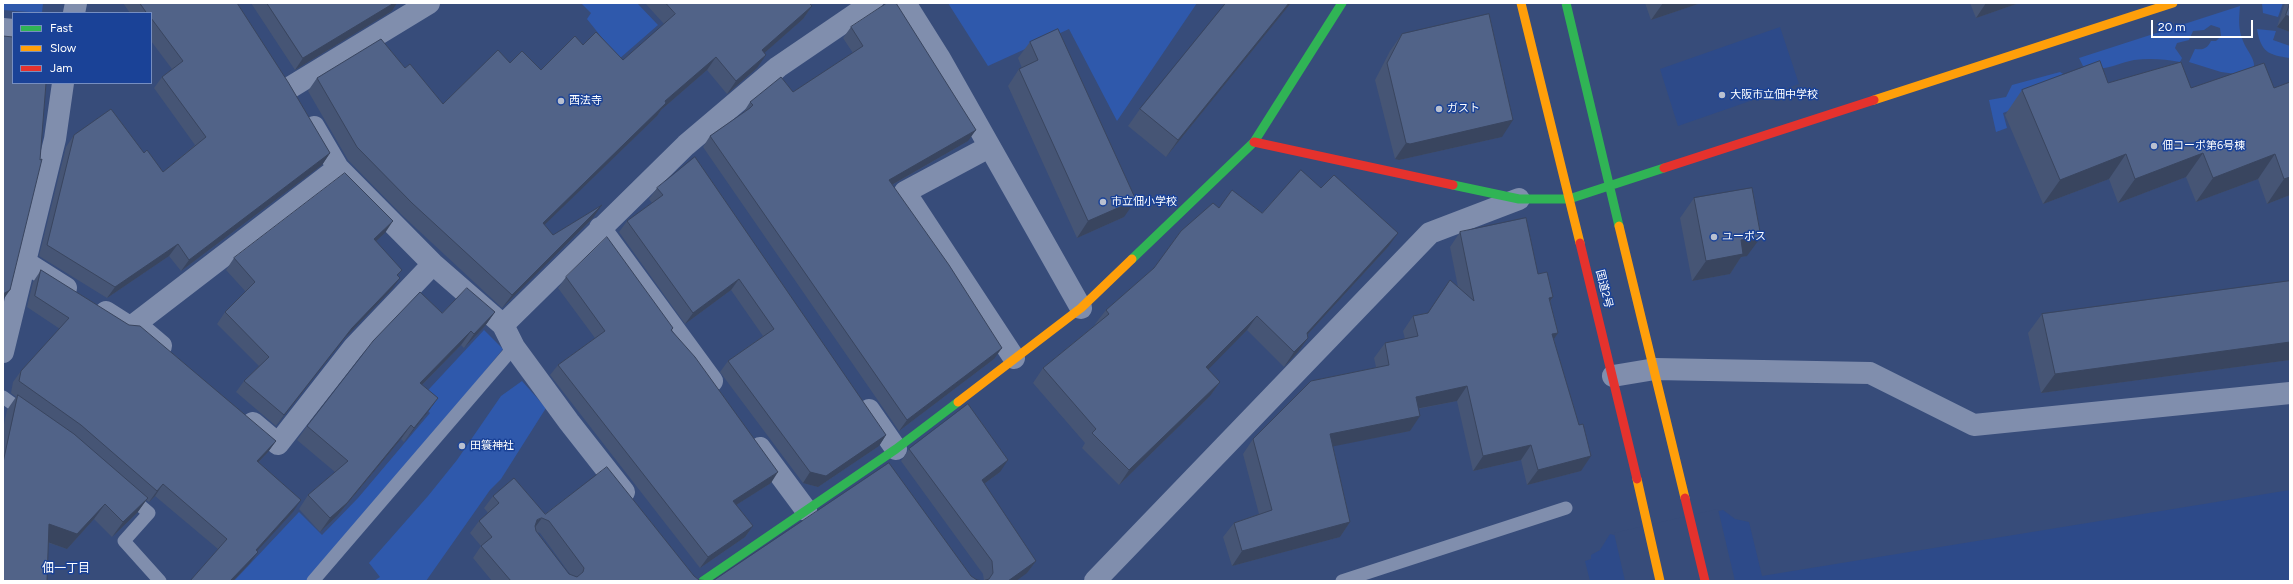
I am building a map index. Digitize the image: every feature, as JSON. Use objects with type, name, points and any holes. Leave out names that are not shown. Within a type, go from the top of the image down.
[{"type":"main road","points":[[694,577],[721,568],[889,453],[1081,308],[1254,142],[1342,3]]},
{"type":"main road","name":"国道2号","points":[[1521,3],[1613,376],[1660,581]]},
{"type":"main road","points":[[1566,3],[1608,188],[1655,369],[1705,581]]},
{"type":"main road","points":[[1254,142],[1519,199],[1569,199],[1608,188],[2173,3]]},
{"type":"street","points":[[290,88],[429,3]]},
{"type":"street","points":[[503,326],[600,228],[686,145],[778,67],[872,3]]},
{"type":"street","points":[[905,3],[939,57],[1081,308]]},
{"type":"street","points":[[278,68],[338,168],[433,264],[503,326],[514,347],[569,422],[637,508]]},
{"type":"street","points":[[4,341],[55,139],[63,84]]},
{"type":"street","points":[[686,145],[699,165]]},
{"type":"street","points":[[989,146],[905,192],[1014,358]]},
{"type":"street","points":[[25,262],[128,326],[135,324],[338,168]]},
{"type":"street","points":[[1095,581],[1430,233],[1519,199]]},
{"type":"street","points":[[600,228],[722,395]]},
{"type":"street","points":[[236,409],[278,444],[354,347],[433,264]]},
{"type":"street","points":[[135,324],[176,359]]},
{"type":"street","points":[[1613,376],[1655,369],[1870,373],[1974,425],[2290,393]]},
{"type":"street","points":[[855,390],[889,453],[897,476]]},
{"type":"street","points":[[750,433],[806,510]]},
{"type":"lane","points":[[313,581],[514,347]]},
{"type":"lane","points":[[3,397],[35,420]]},
{"type":"lane","points":[[120,488],[149,513],[124,541],[160,581]]},
{"type":"lane","points":[[1342,581],[1566,508]]},
{"type":"lane","points":[[721,568],[729,581]]},
{"type":"shaded area","points":[[3,3],[43,3],[42,12],[3,10]]},
{"type":"shaded area","points":[[581,3],[637,3],[658,25],[619,59],[587,19],[591,13]]},
{"type":"shaded area","points":[[948,3],[1197,3],[1117,121],[1069,29],[988,66]]},
{"type":"shaded area","points":[[2262,3],[2283,3],[2278,17],[2263,13]]},
{"type":"shaded area","points":[[2240,6],[2240,33],[2244,44],[2252,57],[2254,67],[2236,74],[2221,72],[2189,62],[2195,49],[2208,46],[2211,41],[2216,41],[2221,36],[2220,28],[2211,25],[2204,30],[2193,31],[2189,40],[2177,43],[2175,48],[2182,58],[2180,62],[2157,59],[2140,59],[2096,69],[2083,66],[2079,58]]},
{"type":"shaded area","points":[[1780,27],[1799,84],[1678,126],[1660,69]]},
{"type":"shaded area","points":[[2257,29],[2276,31],[2273,40],[2290,46],[2290,58],[2271,54],[2267,51],[2261,43]]},
{"type":"shaded area","points":[[2060,72],[2073,80],[2158,85],[2083,83],[2003,113],[2007,128],[1996,132],[1989,100],[2006,97],[2012,85]]},
{"type":"shaded area","points":[[484,330],[503,349],[326,567],[312,581],[234,581],[299,512],[322,535],[358,498],[430,413],[418,401]]},
{"type":"shaded area","points":[[522,381],[546,408],[501,479],[490,490],[426,581],[374,581],[380,577],[369,563],[428,496],[457,460],[501,396]]},
{"type":"shaded area","points":[[2290,490],[2290,581],[1590,581],[1585,561],[1591,559],[1591,555],[1600,550],[1610,534],[1614,535],[1723,510],[1735,519],[1749,522],[1762,576]]},
{"type":"pier","points":[[1718,509],[1735,581],[1625,581],[1614,533]]},
{"type":"building","points":[[140,3],[237,3],[288,82],[330,153],[189,260],[178,244],[115,287],[47,245],[74,135],[111,109],[144,153],[147,150],[163,172],[206,137],[162,77],[183,61],[152,19],[152,12],[146,12]]},
{"type":"building","points":[[267,3],[394,3],[303,58]]},
{"type":"building","points":[[666,3],[809,3],[812,6],[762,50],[766,55],[736,81],[716,57],[665,101],[666,103],[543,223],[553,235],[602,205],[512,295],[412,203],[357,147],[317,78],[381,39],[405,68],[410,64],[443,104],[498,50],[510,63],[522,51],[541,70],[575,36],[583,45],[596,32],[623,60],[675,14]]},
{"type":"building","points":[[887,3],[896,3],[976,130],[889,180],[949,265],[1002,348],[907,420],[710,136],[750,108],[753,105],[750,102],[781,77],[793,92],[863,46],[851,27]]},
{"type":"building","points":[[1226,3],[1289,3],[1178,140],[1140,109]]},
{"type":"building","points":[[2290,3],[2290,17],[2286,15]]},
{"type":"building","name":"ガスト","points":[[1489,14],[1513,120],[1410,144],[1406,143],[1387,63],[1402,34]]},
{"type":"building","points":[[1058,29],[1136,200],[1088,221],[1019,69],[1038,60],[1030,42]]},
{"type":"building","points":[[3,36],[12,37],[12,84],[46,84],[40,160],[42,159],[10,290],[3,294]]},
{"type":"building","name":"佃コーポ第6号棟","points":[[2100,61],[2108,83],[2181,62],[2191,88],[2264,63],[2274,88],[2290,82],[2290,177],[2284,179],[2275,154],[2213,178],[2203,153],[2135,179],[2126,154],[2060,180],[2022,90]]},
{"type":"building","points":[[695,157],[886,435],[826,476],[810,472],[728,361],[774,329],[739,279],[693,313],[627,221],[663,195],[657,188]]},
{"type":"building","points":[[1301,170],[1321,188],[1334,175],[1398,233],[1307,333],[1308,338],[1294,352],[1257,316],[1206,367],[1220,382],[1129,470],[1092,433],[1096,429],[1043,368],[1109,314],[1106,310],[1154,268],[1181,231],[1213,203],[1219,208],[1232,190],[1262,213]]},
{"type":"building","points":[[345,173],[393,221],[374,239],[402,270],[397,275],[400,278],[352,328],[284,415],[244,381],[269,357],[225,312],[255,282],[234,258]]},
{"type":"building","points":[[1752,188],[1761,237],[1741,240],[1743,254],[1706,261],[1694,198]]},
{"type":"building","points":[[1526,218],[1538,274],[1547,272],[1553,297],[1549,298],[1558,333],[1552,334],[1579,425],[1583,424],[1591,456],[1538,470],[1531,445],[1483,456],[1467,386],[1416,397],[1420,416],[1330,434],[1350,522],[1242,551],[1234,523],[1272,510],[1253,439],[1311,381],[1389,365],[1385,343],[1418,336],[1413,316],[1428,313],[1450,280],[1474,301],[1460,232]]},
{"type":"building","points":[[607,237],[673,328],[671,330],[695,357],[778,472],[733,501],[753,526],[708,557],[558,365],[605,331],[566,277]]},
{"type":"building","points":[[41,270],[129,325],[140,326],[276,441],[257,461],[301,500],[256,550],[258,552],[230,581],[190,581],[227,539],[163,484],[157,491],[81,425],[19,381],[21,371],[69,318],[35,296]]},
{"type":"building","points":[[2290,281],[2290,342],[2055,374],[2042,314]]},
{"type":"building","points":[[467,288],[495,312],[474,334],[471,331],[420,383],[438,398],[414,428],[411,425],[347,503],[330,518],[308,495],[348,461],[307,426],[373,341],[420,292],[442,313]]},
{"type":"building","points":[[18,395],[74,434],[148,498],[123,522],[105,504],[77,534],[49,524],[47,581],[3,581],[3,463]]},
{"type":"building","points":[[968,404],[1008,460],[982,480],[1036,561],[1008,581],[983,581],[989,579],[993,573],[992,561],[909,449]]},
{"type":"building","points":[[889,463],[971,576],[977,580],[983,581],[713,581]]},
{"type":"building","points":[[607,467],[694,576],[699,580],[710,581],[511,581],[481,546],[492,537],[479,521],[499,503],[493,496],[514,478],[545,514]],"holes":[[[542,518],[549,521],[584,568],[583,572],[577,577],[569,574],[536,531],[535,526],[537,520]]]},
{"type":"traffic: fast","points":[[1132,259],[1254,142],[1342,3]]},
{"type":"traffic: fast","points":[[1566,3],[1619,226]]},
{"type":"traffic: fast","points":[[1453,185],[1519,199],[1569,199],[1664,168]]},
{"type":"traffic: fast","points":[[703,581],[896,449],[958,402]]},
{"type":"traffic: slow","points":[[1521,3],[1580,243]]},
{"type":"traffic: slow","points":[[1874,100],[2173,3]]},
{"type":"traffic: slow","points":[[1619,226],[1685,498]]},
{"type":"traffic: slow","points":[[958,402],[1081,308],[1132,259]]},
{"type":"traffic: slow","points":[[1637,479],[1660,581]]},
{"type":"traffic: jam","points":[[1664,168],[1874,100]]},
{"type":"traffic: jam","points":[[1254,142],[1453,185]]},
{"type":"traffic: jam","points":[[1580,243],[1637,479]]},
{"type":"traffic: jam","points":[[1685,498],[1705,581]]},
{"type":"place","name":"大阪市立佃中学校","points":[[1722,95]]},
{"type":"place","name":"西法寺","points":[[561,101]]},
{"type":"place","name":"ガスト","points":[[1439,109]]},
{"type":"place","name":"佃コーポ第6号棟","points":[[2154,146]]},
{"type":"place","name":"市立佃小学校","points":[[1103,202]]},
{"type":"place","name":"ユーポス","points":[[1714,237]]},
{"type":"place","name":"田簑神社","points":[[462,446]]},
{"type":"district","name":"佃一丁目","points":[[66,568]]}]
